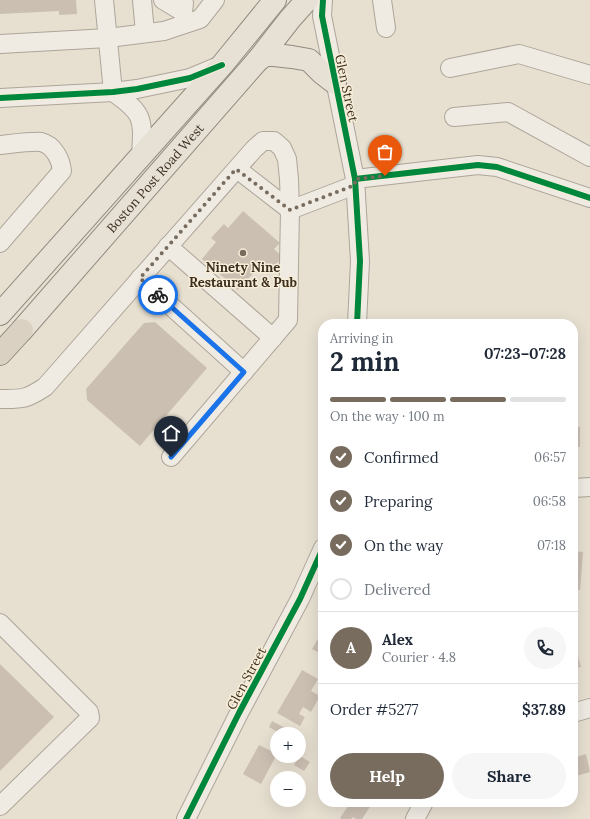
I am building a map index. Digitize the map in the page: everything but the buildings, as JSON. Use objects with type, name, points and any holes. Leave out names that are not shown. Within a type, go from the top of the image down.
[{"type":"highway","name":"Boston Post Road West","points":[[0,354],[22,330]]},
{"type":"main road","name":"Boston Post Road West","points":[[0,314],[222,65],[275,0]]},
{"type":"main road","name":"Boston Post Road West","points":[[22,330],[258,60],[307,0]]},
{"type":"main road","points":[[258,60],[265,55],[308,60],[335,83]]},
{"type":"street","points":[[104,0],[113,92],[131,105],[139,117],[142,131],[141,157]]},
{"type":"street","points":[[142,0],[145,33]]},
{"type":"street","points":[[164,0],[183,6]]},
{"type":"street","points":[[0,44],[108,38],[164,31],[200,19],[214,0]]},
{"type":"street","name":"Glen Street","points":[[323,0],[322,16],[355,182],[360,260],[357,319]]},
{"type":"street","points":[[382,0],[386,28]]},
{"type":"street","points":[[450,68],[519,54],[590,75]]},
{"type":"street","points":[[0,98],[113,92],[137,89],[190,78],[222,65]]},
{"type":"street","points":[[454,117],[508,112],[590,157]]},
{"type":"street","points":[[1,396],[15,400],[27,397],[45,387],[262,141],[274,141],[282,148],[287,159],[289,179],[290,210],[288,320],[171,457]]},
{"type":"street","points":[[0,145],[42,142],[54,150],[61,160],[62,171],[0,243]]},
{"type":"street","points":[[290,210],[355,182],[478,165],[497,166],[590,198]]},
{"type":"street","points":[[236,169],[290,210]]},
{"type":"street","points":[[168,246],[273,338]]},
{"type":"street","points":[[140,278],[244,372]]},
{"type":"street","points":[[578,488],[590,487]]},
{"type":"street","name":"Glen Street","points":[[186,819],[296,605],[318,559]]},
{"type":"street","points":[[0,623],[89,712],[90,718],[0,806]]},
{"type":"street","points":[[578,712],[590,708]]},
{"type":"street","points":[[415,819],[421,807]]},
{"type":"cycle path","points":[[323,0],[322,16],[355,179],[360,261],[357,319]]},
{"type":"cycle path","points":[[0,98],[113,92],[137,89],[190,78],[222,65]]},
{"type":"cycle path","points":[[355,179],[478,165],[497,167],[590,198]]},
{"type":"cycle path","points":[[186,819],[239,713],[300,599],[318,559]]},
{"type":"way so far","points":[[158,295],[140,278],[236,169],[290,210],[355,185],[355,179],[385,176]]},
{"type":"place","name":"Ninety Nine Restaurant & Pub","points":[[243,253]]},
{"type":"route","points":[[158,295],[244,372],[171,457]]}]
